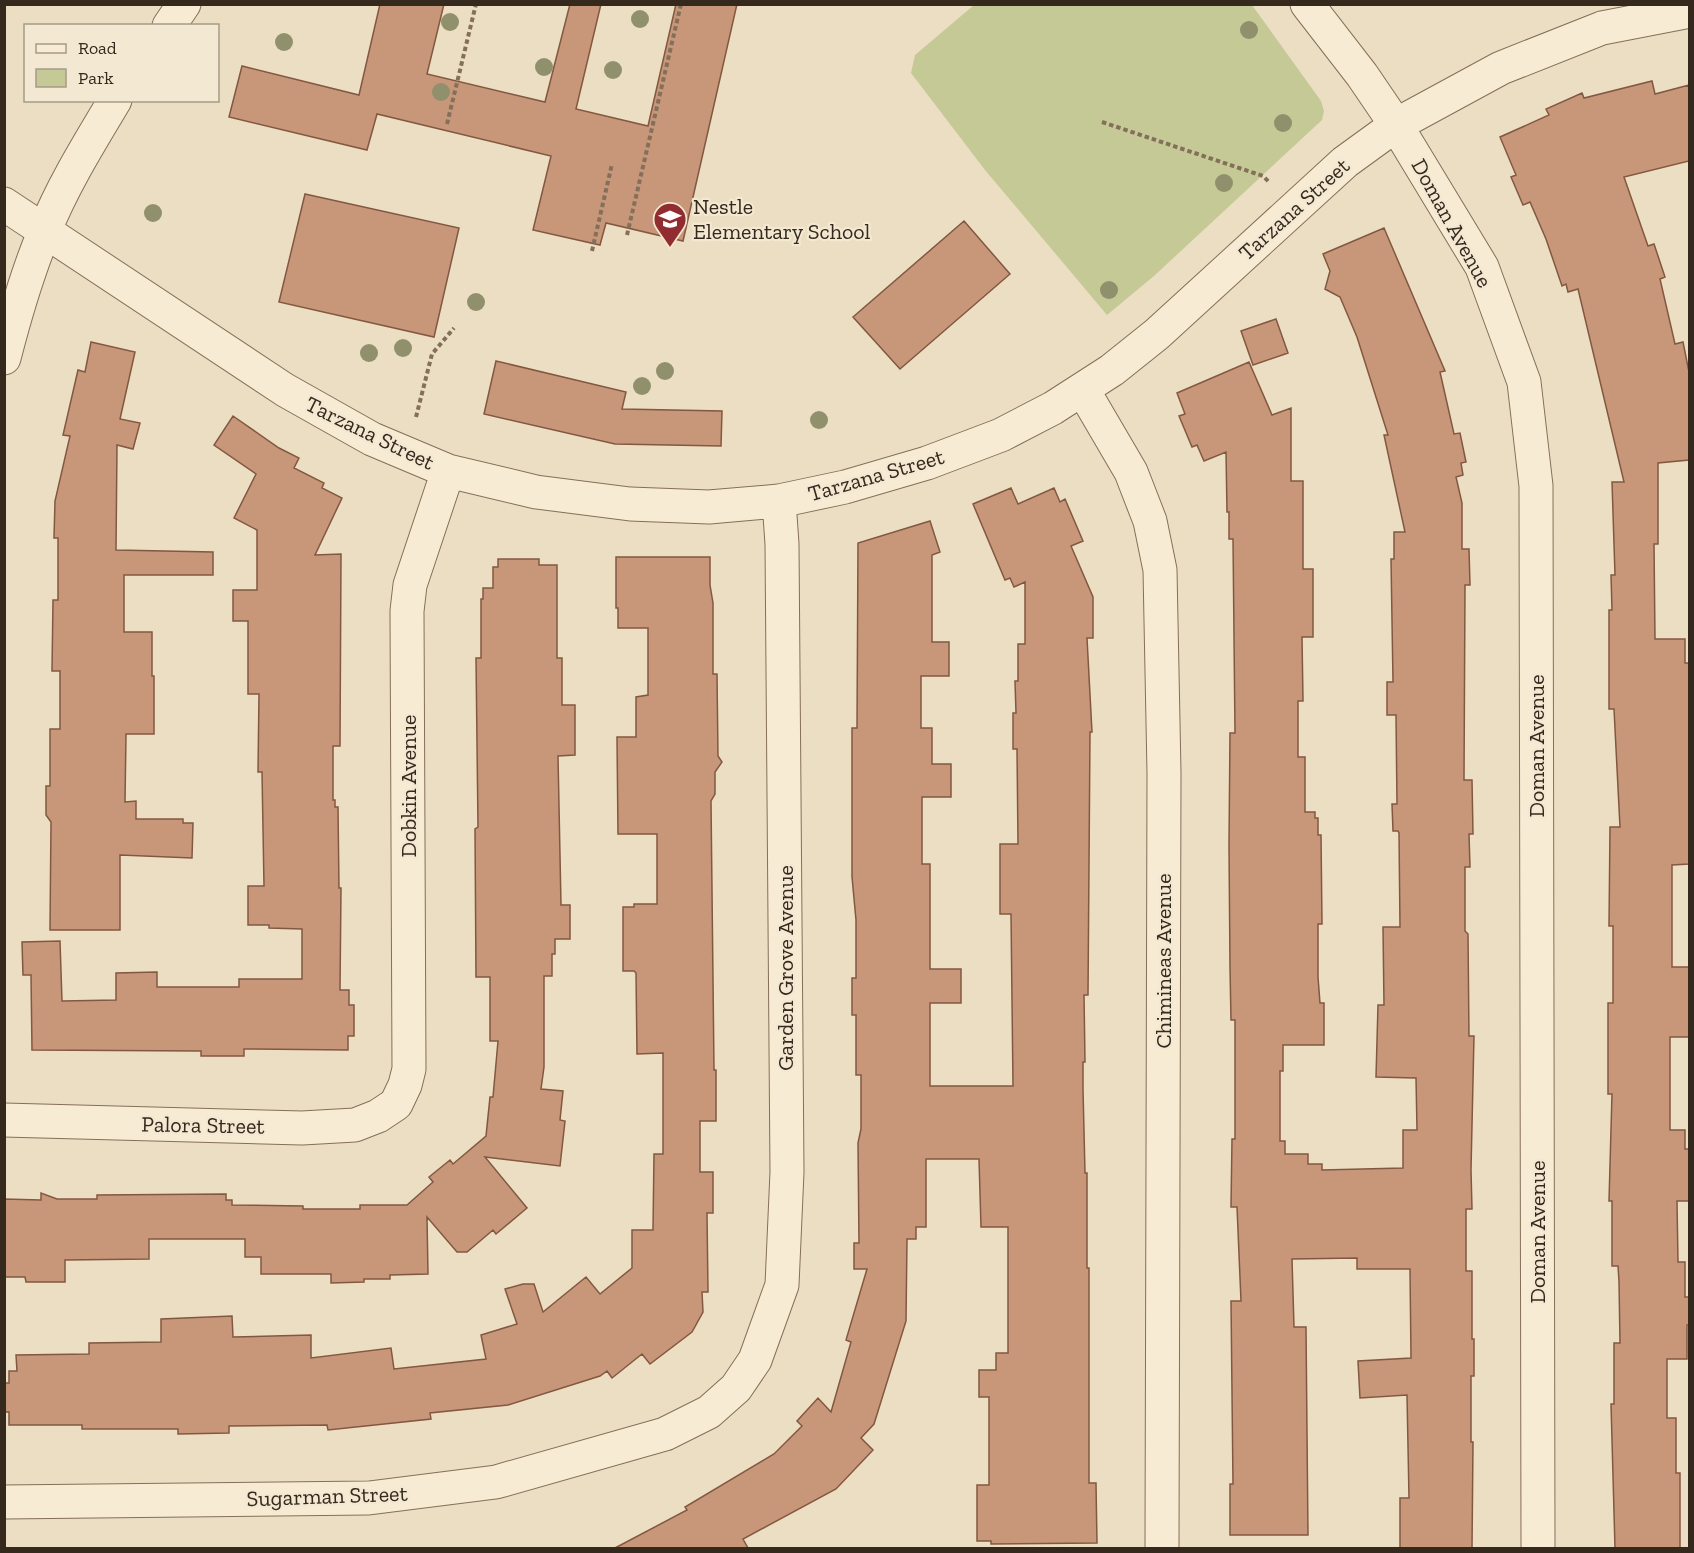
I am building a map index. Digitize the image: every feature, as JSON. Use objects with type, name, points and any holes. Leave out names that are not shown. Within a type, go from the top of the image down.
[{"type":"street","points":[[170,24],[184,4]]},
{"type":"street","name":"Doman Avenue","points":[[1307,4],[1362,75],[1396,125],[1482,267],[1524,382],[1536,486],[1538,1548]]},
{"type":"street","name":"Tarzana Street","points":[[4,204],[285,390],[372,439],[448,471],[536,492],[630,504],[709,507],[779,501],[845,487],[927,463],[1001,435],[1083,390],[1157,334],[1345,162],[1396,125],[1502,68],[1602,28],[1689,11]]},
{"type":"street","points":[[4,358],[45,231],[63,190],[115,102]]},
{"type":"street","name":"Chimineas Avenue","points":[[1083,390],[1131,472],[1150,521],[1160,570],[1164,773],[1162,1548]]},
{"type":"street","name":"Dobkin Avenue","points":[[396,1104],[410,1069],[407,611],[410,585],[448,471]]},
{"type":"street","name":"Garden Grove Avenue","points":[[709,1412],[736,1388],[754,1360],[782,1285],[787,1160],[783,567],[779,501]]},
{"type":"street","name":"Palora Street","points":[[4,1120],[302,1128],[355,1125],[378,1116],[396,1104]]},
{"type":"street","name":"Sugarman Street","points":[[4,1502],[369,1498],[450,1488],[496,1482],[603,1453],[665,1434],[709,1412]]},
{"type":"path","points":[[447,124],[476,4]]},
{"type":"path","points":[[627,235],[681,4]]},
{"type":"path","points":[[1102,122],[1263,176],[1270,183]]},
{"type":"path","points":[[592,251],[612,164]]},
{"type":"path","points":[[416,417],[432,354],[454,328]]},
{"type":"green space","points":[[974,5],[1252,5],[1321,101],[1324,111],[1322,120],[1154,276],[1107,315],[985,170],[911,73],[915,55]]},
{"type":"building","points":[[380,4],[444,4],[427,74],[545,102],[570,4],[601,4],[576,109],[648,126],[676,4],[737,4],[683,241],[606,223],[600,245],[533,230],[551,156],[377,114],[367,150],[229,117],[242,66],[359,95]]},
{"type":"building","points":[[1652,81],[1655,94],[1689,85],[1689,161],[1624,177],[1648,246],[1654,244],[1665,277],[1660,279],[1675,344],[1683,342],[1689,372],[1689,460],[1658,463],[1658,544],[1654,544],[1655,639],[1685,639],[1685,663],[1689,663],[1689,864],[1672,865],[1672,967],[1689,967],[1689,1037],[1670,1037],[1670,1130],[1685,1130],[1685,1149],[1689,1149],[1689,1201],[1677,1201],[1678,1262],[1685,1262],[1685,1297],[1689,1297],[1689,1325],[1687,1325],[1687,1359],[1667,1359],[1667,1418],[1676,1418],[1676,1473],[1680,1473],[1680,1548],[1615,1548],[1611,1404],[1614,1404],[1614,1343],[1620,1343],[1618,1266],[1612,1266],[1612,1201],[1609,1201],[1612,1094],[1608,1094],[1608,1003],[1613,1003],[1613,926],[1609,926],[1610,827],[1620,827],[1614,709],[1609,709],[1609,610],[1612,610],[1611,575],[1615,575],[1612,482],[1624,482],[1578,289],[1568,292],[1566,284],[1562,286],[1530,202],[1523,205],[1511,177],[1516,175],[1500,137],[1549,115],[1546,109],[1582,93],[1584,98]]},
{"type":"building","points":[[305,194],[459,228],[434,337],[279,302]]},
{"type":"building","points":[[964,221],[1010,274],[900,369],[853,317]]},
{"type":"building","points":[[1384,228],[1445,371],[1440,372],[1454,434],[1460,433],[1466,462],[1461,463],[1463,475],[1456,477],[1462,503],[1462,549],[1469,549],[1470,585],[1465,585],[1464,780],[1472,780],[1473,834],[1469,834],[1470,867],[1465,867],[1469,1036],[1474,1036],[1472,1209],[1466,1209],[1466,1271],[1472,1271],[1472,1339],[1474,1339],[1474,1376],[1471,1376],[1472,1548],[1400,1548],[1400,1498],[1409,1498],[1407,1395],[1360,1398],[1358,1361],[1411,1358],[1410,1269],[1357,1269],[1357,1258],[1292,1259],[1294,1327],[1306,1327],[1308,1535],[1230,1535],[1230,1484],[1233,1484],[1231,1301],[1241,1301],[1237,1207],[1231,1207],[1232,1139],[1235,1139],[1235,1020],[1231,1020],[1229,846],[1230,733],[1235,733],[1233,539],[1229,539],[1226,452],[1204,461],[1197,445],[1192,447],[1179,416],[1185,414],[1177,393],[1249,362],[1272,415],[1291,408],[1291,481],[1303,481],[1303,569],[1313,569],[1313,637],[1302,637],[1303,701],[1298,701],[1298,757],[1305,757],[1305,812],[1315,812],[1315,818],[1318,818],[1318,835],[1321,835],[1322,924],[1318,924],[1318,977],[1320,1003],[1324,1003],[1324,1045],[1283,1045],[1283,1071],[1280,1071],[1280,1141],[1285,1141],[1285,1154],[1308,1154],[1308,1164],[1322,1164],[1322,1170],[1403,1168],[1403,1130],[1417,1130],[1416,1078],[1376,1077],[1378,1005],[1384,1005],[1383,927],[1400,927],[1399,833],[1393,831],[1392,804],[1397,804],[1396,715],[1387,715],[1387,682],[1393,682],[1391,559],[1394,559],[1394,532],[1405,532],[1384,435],[1388,435],[1357,337],[1340,297],[1325,289],[1330,271],[1323,254]]},
{"type":"building","points":[[1276,319],[1288,353],[1253,365],[1241,331]]},
{"type":"building","points":[[91,342],[135,352],[120,419],[140,423],[133,449],[117,445],[116,550],[213,552],[213,575],[124,575],[124,632],[152,632],[152,676],[154,676],[154,734],[126,734],[125,802],[136,801],[136,819],[183,819],[183,823],[193,823],[192,858],[120,855],[120,930],[50,930],[51,822],[46,815],[46,786],[50,786],[50,729],[60,729],[60,671],[52,671],[53,600],[58,600],[58,538],[54,538],[55,501],[70,436],[63,435],[78,370],[85,372]]},
{"type":"building","points":[[496,361],[626,392],[622,409],[722,411],[721,446],[615,444],[484,414]]},
{"type":"building","points":[[233,416],[279,448],[299,458],[294,468],[324,483],[322,488],[342,498],[315,555],[341,554],[340,746],[333,746],[333,800],[335,800],[335,807],[338,807],[339,888],[341,888],[340,990],[349,990],[349,1005],[354,1005],[354,1036],[348,1036],[348,1050],[244,1049],[244,1056],[201,1056],[201,1051],[32,1050],[31,975],[23,975],[22,942],[60,941],[62,1001],[116,1000],[116,973],[157,972],[157,987],[239,987],[239,979],[302,979],[302,929],[248,925],[248,886],[264,886],[262,772],[258,772],[259,694],[248,694],[248,621],[233,621],[233,590],[257,590],[257,530],[234,518],[256,474],[214,445]]},
{"type":"building","points":[[1011,488],[1018,504],[1054,488],[1060,502],[1065,499],[1083,541],[1071,546],[1093,597],[1093,638],[1087,638],[1092,732],[1090,732],[1088,995],[1084,995],[1083,1089],[1085,1173],[1087,1173],[1087,1268],[1089,1268],[1089,1483],[1096,1483],[1097,1543],[991,1544],[991,1541],[977,1541],[977,1485],[989,1485],[989,1397],[979,1397],[979,1370],[996,1370],[996,1353],[1008,1353],[1008,1227],[981,1227],[979,1159],[926,1159],[926,1227],[916,1227],[916,1239],[907,1239],[906,1321],[874,1424],[861,1438],[873,1450],[836,1489],[743,1539],[748,1548],[615,1548],[687,1510],[685,1507],[774,1454],[802,1426],[797,1421],[818,1398],[831,1412],[851,1342],[846,1340],[867,1269],[854,1269],[854,1243],[859,1243],[858,1143],[861,1129],[861,1075],[856,1075],[856,1015],[852,1015],[852,978],[856,978],[856,920],[852,877],[852,728],[857,728],[858,543],[930,521],[940,552],[932,555],[932,642],[949,642],[949,676],[921,676],[921,728],[932,728],[932,764],[951,764],[951,797],[922,797],[922,864],[930,864],[930,969],[961,969],[961,1003],[930,1003],[930,1086],[1013,1086],[1011,914],[1000,914],[1000,844],[1018,844],[1017,749],[1013,749],[1013,713],[1016,713],[1015,681],[1018,681],[1018,644],[1025,644],[1025,582],[1014,587],[1010,578],[1005,580],[973,504]]},
{"type":"building","points":[[616,557],[710,557],[710,585],[713,603],[713,674],[717,674],[718,756],[722,762],[715,772],[715,794],[711,801],[716,1121],[700,1121],[700,1172],[713,1172],[713,1213],[707,1213],[708,1292],[702,1292],[703,1312],[692,1332],[650,1364],[642,1354],[612,1378],[607,1371],[600,1376],[508,1405],[430,1413],[431,1419],[328,1430],[327,1425],[229,1426],[229,1433],[178,1434],[178,1429],[82,1429],[82,1425],[9,1425],[9,1412],[4,1412],[4,1383],[9,1383],[9,1371],[17,1371],[16,1355],[89,1354],[89,1343],[161,1342],[161,1319],[232,1316],[233,1337],[311,1335],[311,1358],[391,1348],[394,1369],[486,1359],[481,1335],[517,1324],[505,1289],[523,1284],[534,1284],[543,1312],[586,1277],[600,1294],[632,1268],[632,1230],[653,1230],[654,1154],[663,1154],[663,1053],[637,1054],[636,973],[623,971],[623,907],[634,907],[634,904],[657,904],[657,834],[618,834],[617,737],[636,737],[636,697],[648,695],[648,628],[618,628]]},
{"type":"building","points":[[498,559],[539,559],[539,565],[557,565],[557,658],[562,658],[562,705],[575,705],[575,755],[558,756],[561,905],[570,905],[570,939],[555,939],[552,976],[544,976],[544,1067],[541,1089],[563,1091],[560,1120],[565,1121],[560,1166],[485,1157],[527,1208],[496,1234],[493,1230],[467,1252],[457,1252],[427,1217],[428,1274],[390,1275],[390,1279],[331,1283],[331,1274],[261,1274],[261,1257],[245,1257],[245,1239],[149,1239],[149,1259],[65,1260],[65,1282],[26,1282],[25,1277],[4,1277],[4,1199],[41,1200],[41,1193],[57,1199],[97,1199],[97,1195],[226,1194],[226,1200],[232,1200],[232,1205],[360,1209],[360,1205],[407,1205],[433,1182],[429,1177],[450,1160],[453,1164],[486,1136],[490,1097],[493,1097],[498,1041],[490,1041],[490,977],[476,977],[475,829],[478,827],[476,658],[481,658],[483,588],[493,588],[493,567],[498,567]]},
{"type":"place","name":"Nestle Elementary School","points":[[670,248]]}]
